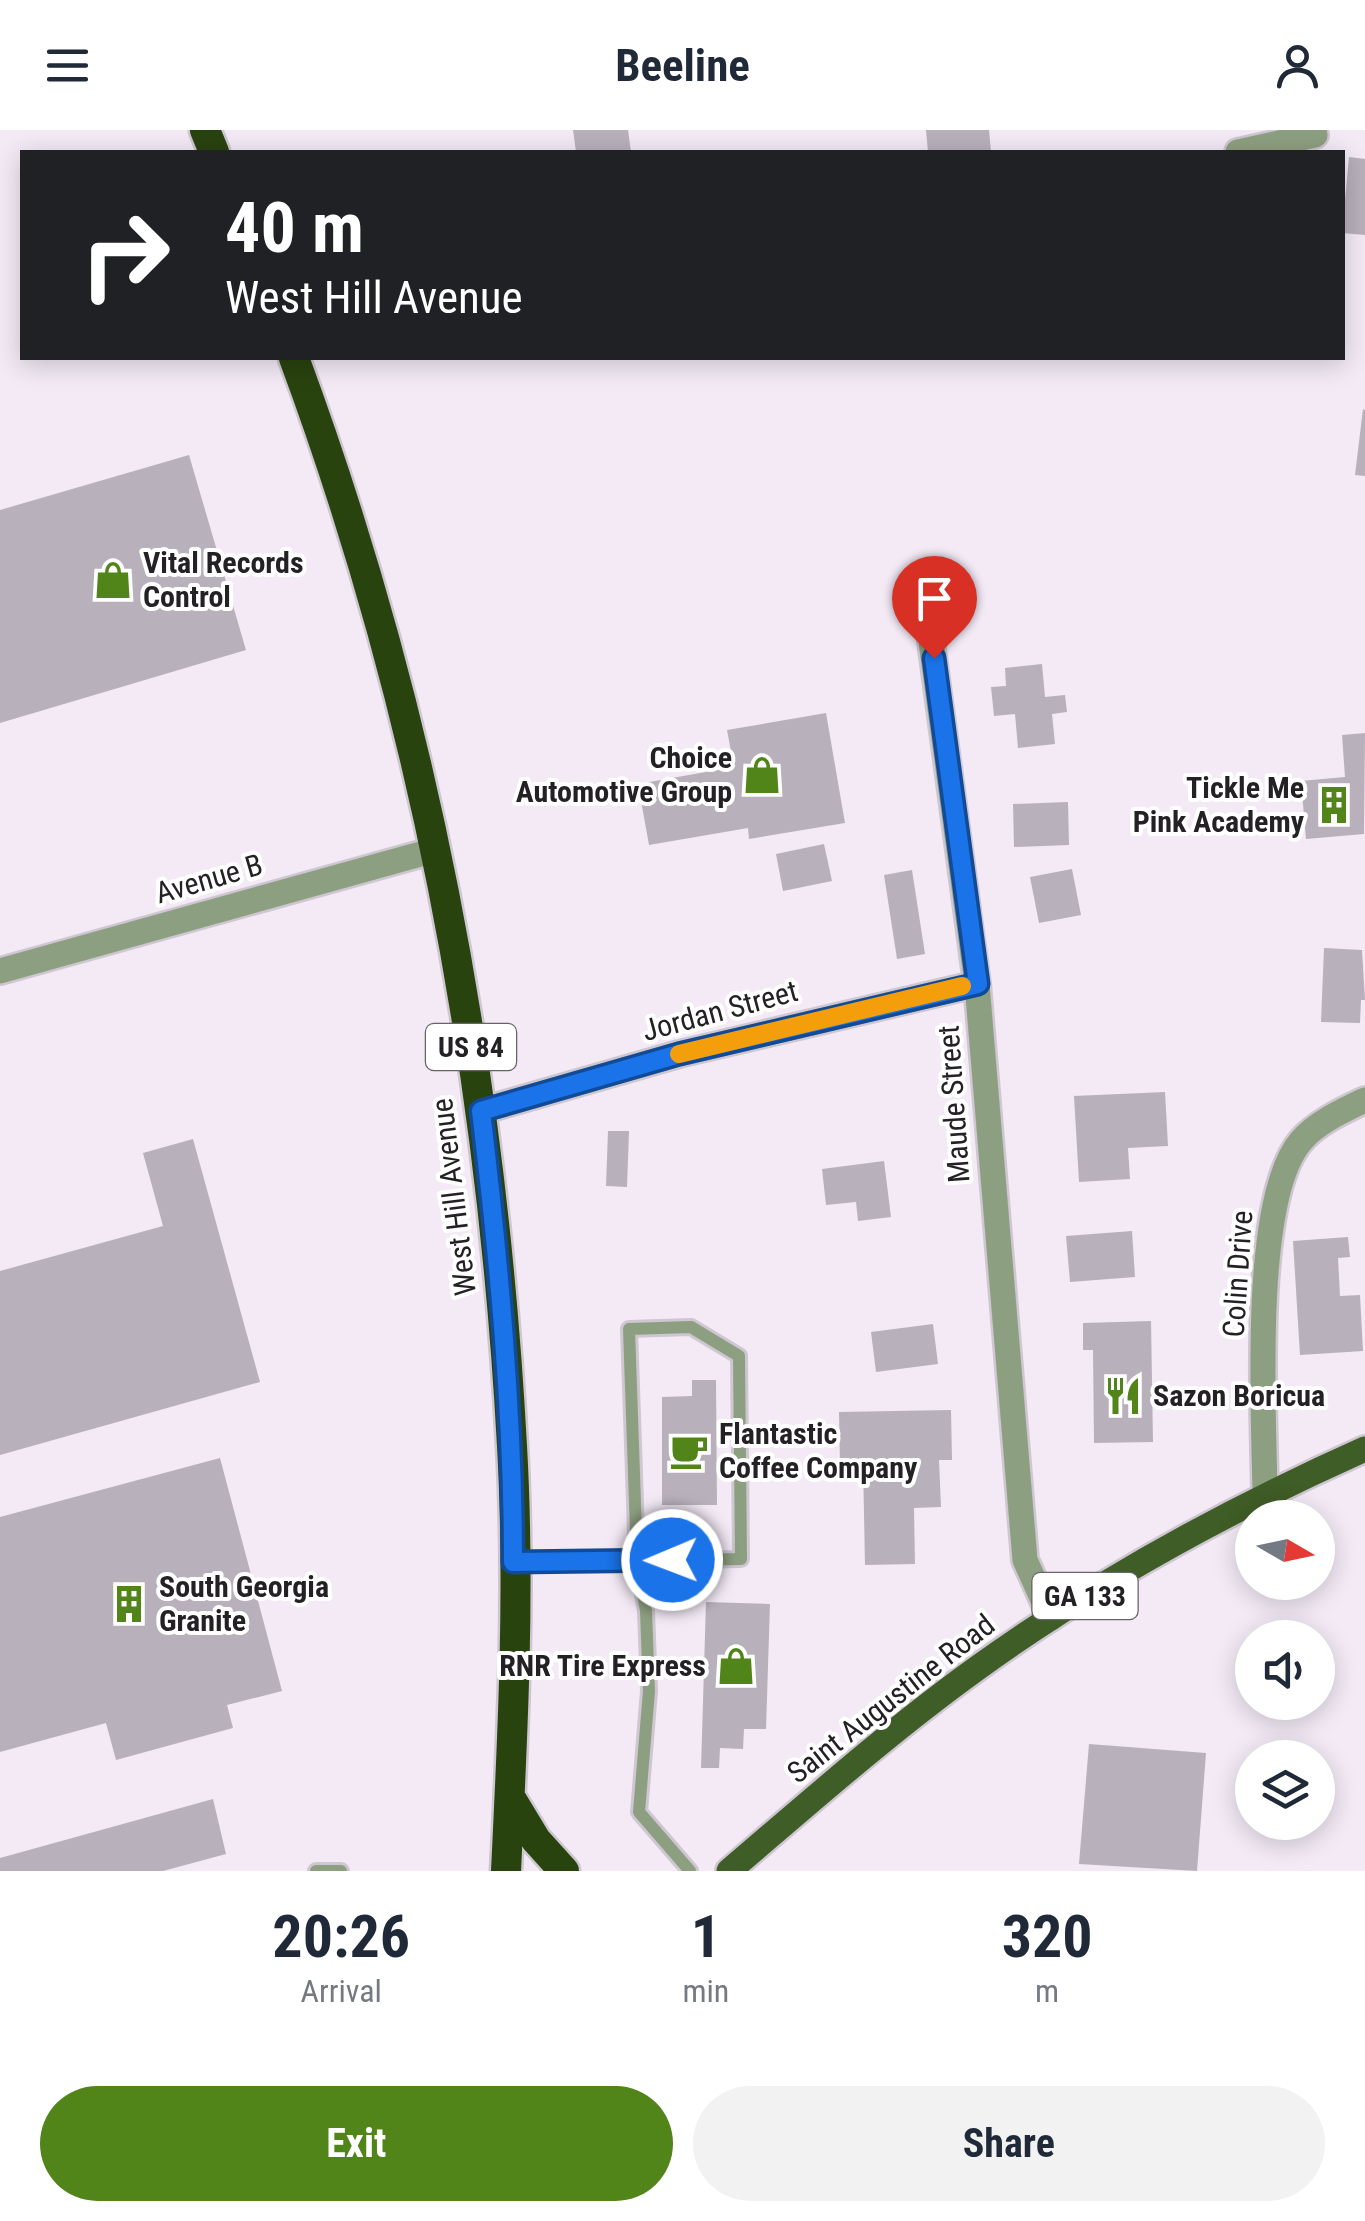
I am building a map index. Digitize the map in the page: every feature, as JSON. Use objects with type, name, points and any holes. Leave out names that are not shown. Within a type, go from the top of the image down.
[{"type":"highway","name":"West Hill Avenue","points":[[295,360],[366,569],[455,943],[481,1111],[499,1263],[512,1449],[506,1871]]},
{"type":"highway","points":[[510,1797],[536,1840],[564,1871]]},
{"type":"main road","name":"Saint Augustine Road","points":[[729,1871],[902,1726],[1051,1618],[1265,1494],[1365,1449]]},
{"type":"street","points":[[1247,150],[1315,135]]},
{"type":"street","name":"Maude Street","points":[[923,582],[978,984],[1024,1560],[1051,1618]]},
{"type":"street","name":"Avenue B","points":[[0,971],[434,850]]},
{"type":"street","name":"Jordan Street","points":[[481,1111],[679,1054],[978,984]]},
{"type":"street","name":"Colin Drive","points":[[1265,1494],[1266,1313],[1272,1215],[1282,1172],[1302,1140],[1365,1100]]},
{"type":"lane","points":[[513,1562],[637,1561],[741,1559],[738,1356],[690,1326],[630,1329],[637,1561],[646,1611],[649,1691],[638,1812],[690,1871]]},
{"type":"lane","points":[[316,1871],[342,1871]]},
{"type":"building","points":[[573,130],[628,130],[631,150],[576,150]]},
{"type":"building","points":[[926,130],[989,130],[991,150],[928,150]]},
{"type":"building","points":[[1349,157],[1365,159],[1365,235],[1345,233]]},
{"type":"building","points":[[1365,410],[1365,476],[1355,475]]},
{"type":"building","name":"Vital Records Control","points":[[189,455],[246,650],[0,723],[0,510]]},
{"type":"building","points":[[1042,664],[1045,697],[1065,695],[1067,712],[1052,714],[1055,744],[1018,748],[1015,714],[994,716],[991,687],[1006,686],[1005,668]]},
{"type":"building","name":"Choice Automotive Group","points":[[826,713],[845,823],[749,839],[748,828],[649,845],[638,784],[734,767],[727,730]]},
{"type":"building","name":"Tickle Me Pink Academy","points":[[1365,733],[1364,834],[1306,839],[1301,781],[1345,777],[1342,735]]},
{"type":"building","points":[[1068,802],[1069,845],[1014,847],[1013,804]]},
{"type":"building","points":[[824,844],[832,881],[783,891],[776,854]]},
{"type":"building","points":[[1072,869],[1081,915],[1039,923],[1030,877]]},
{"type":"building","points":[[912,870],[925,954],[897,959],[884,875]]},
{"type":"building","points":[[1324,948],[1362,950],[1365,1000],[1361,1000],[1360,1023],[1321,1022]]},
{"type":"building","points":[[1165,1092],[1168,1146],[1128,1148],[1130,1179],[1079,1182],[1074,1096]]},
{"type":"building","points":[[608,1131],[629,1131],[627,1187],[606,1186]]},
{"type":"building","points":[[193,1139],[260,1382],[0,1455],[0,1271],[163,1226],[143,1153]]},
{"type":"building","points":[[884,1161],[891,1217],[858,1221],[856,1202],[826,1205],[822,1169]]},
{"type":"building","points":[[1132,1231],[1135,1277],[1070,1282],[1066,1236]]},
{"type":"building","points":[[1348,1237],[1350,1257],[1338,1258],[1340,1296],[1360,1295],[1363,1351],[1300,1355],[1293,1241]]},
{"type":"building","name":"Sazon Boricua","points":[[1151,1321],[1153,1442],[1094,1443],[1093,1350],[1083,1350],[1083,1323]]},
{"type":"building","points":[[933,1324],[938,1364],[876,1372],[871,1332]]},
{"type":"building","name":"Flantastic Coffee Company","points":[[692,1380],[716,1380],[717,1505],[662,1505],[662,1397],[692,1396]]},
{"type":"building","points":[[951,1410],[952,1460],[939,1460],[941,1507],[914,1508],[915,1564],[865,1565],[863,1463],[840,1464],[839,1412]]},
{"type":"building","name":"South Georgia Granite","points":[[220,1458],[282,1691],[227,1705],[233,1728],[116,1760],[106,1723],[0,1752],[0,1517]]},
{"type":"building","name":"RNR Tire Express","points":[[706,1602],[770,1604],[766,1729],[744,1729],[743,1749],[720,1748],[719,1768],[701,1768]]},
{"type":"building","points":[[1089,1744],[1206,1753],[1197,1871],[1079,1864]]},
{"type":"building","points":[[213,1799],[226,1854],[163,1871],[0,1871],[0,1858]]},
{"type":"slow traffic","points":[[679,1054],[962,986]]},
{"type":"place","name":"Vital Records Control","points":[[113,580]]},
{"type":"place","name":"Choice Automotive Group","points":[[762,775]]},
{"type":"place","name":"Tickle Me Pink Academy","points":[[1334,805]]},
{"type":"place","name":"Sazon Boricua","points":[[1123,1396]]},
{"type":"place","name":"Flantastic Coffee Company","points":[[689,1451]]},
{"type":"place","name":"South Georgia Granite","points":[[129,1604]]},
{"type":"place","name":"RNR Tire Express","points":[[736,1666]]},
{"type":"route","points":[[672,1560],[513,1562],[512,1449],[499,1263],[481,1111],[679,1054],[904,998],[978,984],[934,658]]}]
